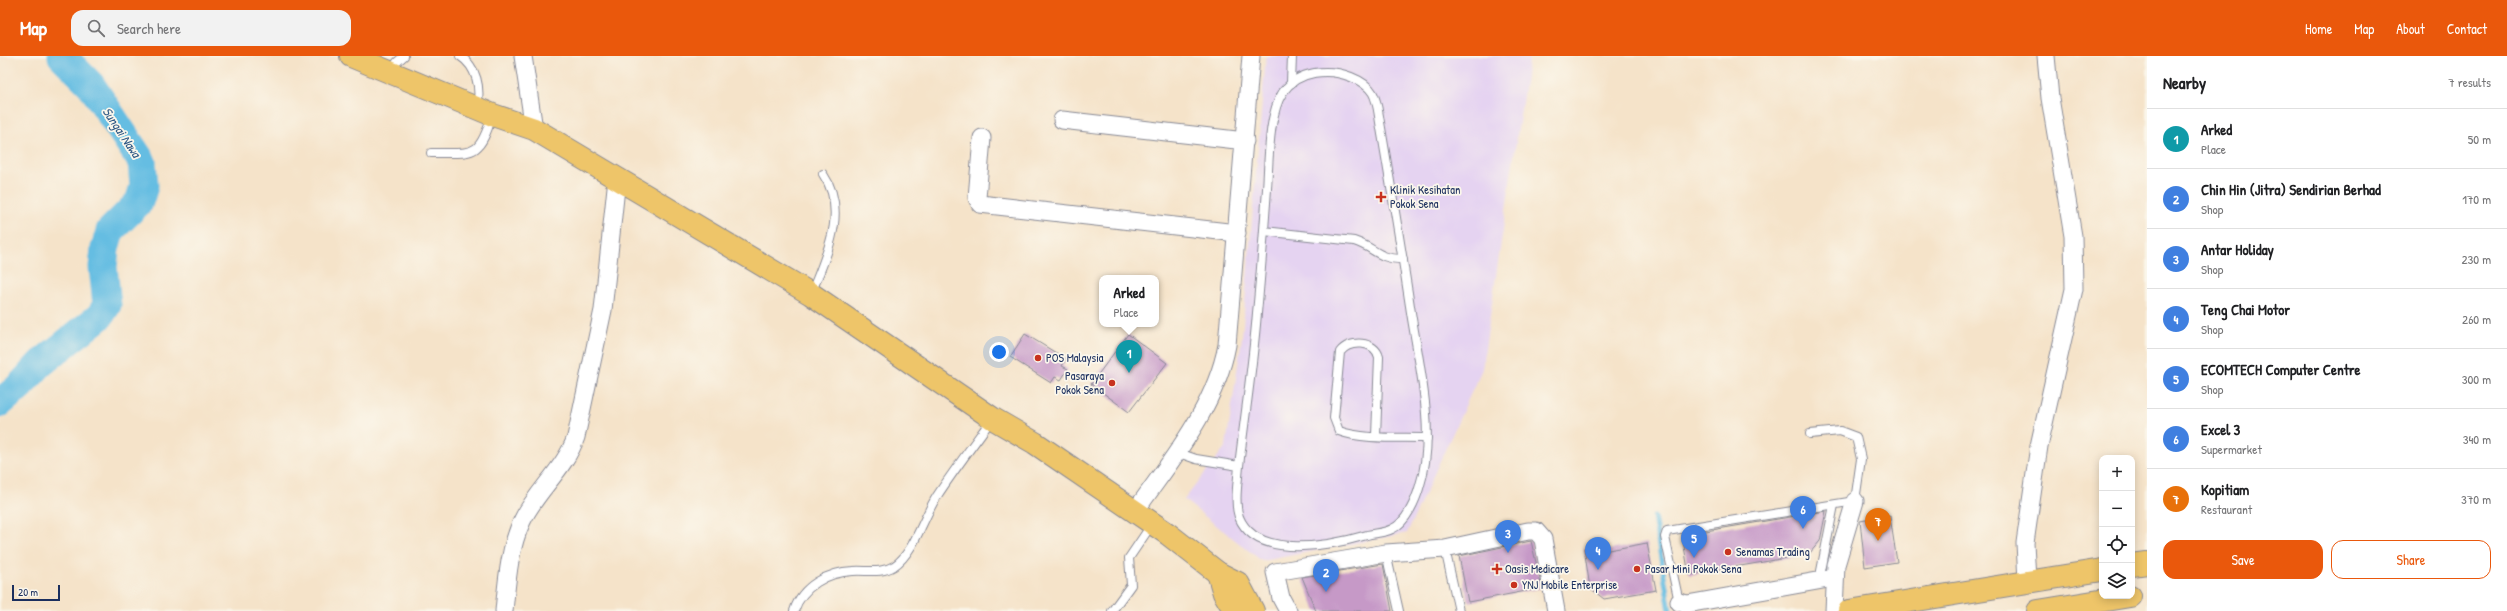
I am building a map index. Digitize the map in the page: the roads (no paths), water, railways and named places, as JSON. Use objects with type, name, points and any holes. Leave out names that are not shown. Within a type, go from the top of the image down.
[{"type":"main road","points":[[350,56],[398,64],[484,112],[534,129],[811,294],[992,418],[1035,443],[1143,518],[1218,573],[1238,583],[1253,611]]},
{"type":"main road","points":[[2135,565],[2147,563]]},
{"type":"main road","points":[[1850,611],[2099,570]]},
{"type":"main road","points":[[1218,573],[1224,593],[1235,611]]},
{"type":"main road","points":[[2135,595],[2147,593]]},
{"type":"main road","points":[[2038,611],[2112,599]]},
{"type":"street","points":[[523,56],[534,129]]},
{"type":"street","points":[[1143,518],[1176,452],[1200,415],[1223,366],[1227,345],[1251,56]]},
{"type":"street","points":[[2027,581],[2026,543],[2039,446],[2064,343],[2074,289],[2073,236],[2050,98],[2046,56]]},
{"type":"street","points":[[1062,120],[1245,141]]},
{"type":"street","points":[[982,138],[977,198],[980,204],[1237,233]]},
{"type":"street","points":[[504,611],[513,551],[522,521],[545,484],[571,452],[576,437],[603,310],[617,178]]},
{"type":"street","points":[[1834,611],[1826,580],[1855,501]]},
{"type":"street","points":[[1288,611],[1281,598],[1276,572],[1386,553],[1445,549],[1528,531],[1536,532],[1543,539],[1556,611]]},
{"type":"street","points":[[1679,602],[1687,604],[1826,580]]},
{"type":"lane","points":[[431,153],[469,152],[475,150],[484,141],[484,112],[478,84],[473,70],[460,56]]},
{"type":"lane","points":[[1291,83],[1292,56]]},
{"type":"lane","points":[[1324,71],[1342,74],[1370,87],[1376,100],[1403,259],[1427,438],[1425,466],[1420,486],[1402,521],[1392,529],[1325,544],[1286,546],[1262,539],[1247,528],[1239,516],[1237,504],[1239,466],[1257,315],[1264,231],[1270,146],[1276,104],[1291,83],[1309,74],[1324,71]]},
{"type":"lane","points":[[811,294],[830,242],[835,214],[832,187],[823,174]]},
{"type":"lane","points":[[1264,231],[1354,241],[1366,245],[1382,257],[1403,259]]},
{"type":"lane","points":[[1376,436],[1379,357],[1377,350],[1373,346],[1351,344],[1340,352],[1334,418],[1339,431],[1348,434],[1376,436],[1427,438]]},
{"type":"lane","points":[[794,611],[807,590],[823,577],[853,571],[881,572],[894,566],[905,556],[936,497],[992,418]]},
{"type":"lane","points":[[1679,602],[1665,537],[1667,531],[1855,501],[1861,459],[1856,436],[1840,431],[1810,434]]},
{"type":"lane","points":[[1176,452],[1196,459],[1239,466]]},
{"type":"lane","points":[[1826,580],[1834,505]]},
{"type":"lane","points":[[1112,611],[1131,585],[1129,558],[1143,518]]},
{"type":"lane","points":[[1445,549],[1459,611]]},
{"type":"lane","points":[[1386,553],[1399,611]]},
{"type":"waterway","name":"Sungai Nawa","points":[[0,403],[20,386],[40,364],[100,316],[107,305],[103,267],[105,248],[110,231],[139,202],[144,186],[142,162],[91,85],[62,56]]},
{"type":"waterway","points":[[1654,517],[1670,611]]},
{"type":"place","name":"Klinik Kesihatan Pokok Sena","points":[[1381,197]]},
{"type":"place","name":"POS Malaysia","points":[[1038,358]]},
{"type":"place","name":"Arked","points":[[1129,373]]},
{"type":"place","name":"Pasaraya Pokok Sena","points":[[1112,383]]},
{"type":"place","name":"Excel 3","points":[[1803,529]]},
{"type":"place","name":"Kopitiam","points":[[1878,541]]},
{"type":"place","name":"Senamas Trading","points":[[1728,552]]},
{"type":"place","name":"Antar Holiday","points":[[1508,553]]},
{"type":"place","name":"ECOMTECH Computer Centre","points":[[1694,558]]},
{"type":"place","name":"Oasis Medicare","points":[[1497,569]]},
{"type":"place","name":"Pasar Mini Pokok Sena","points":[[1637,569]]},
{"type":"place","name":"Teng Chai Motor","points":[[1598,570]]},
{"type":"place","name":"YNJ Mobile Enterprise","points":[[1514,585]]},
{"type":"place","name":"Chin Hin (Jitra) Sendirian Berhad","points":[[1326,592]]}]
